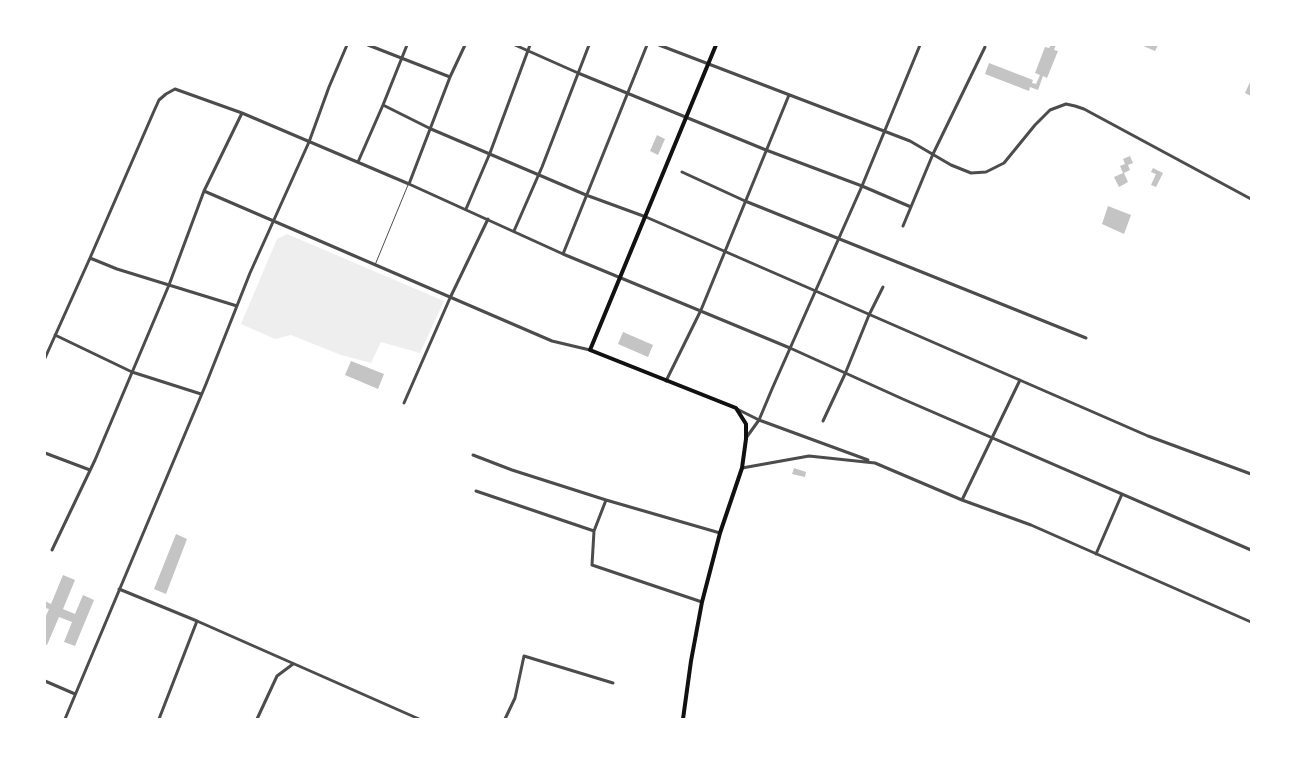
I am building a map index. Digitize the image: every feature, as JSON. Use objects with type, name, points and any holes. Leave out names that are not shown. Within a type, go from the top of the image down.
[{"type":"main road","points":[[683,719],[702,602],[720,533],[742,468],[746,424],[736,408],[590,350],[716,45]]},
{"type":"street","points":[[65,719],[237,306],[309,142],[347,45]]},
{"type":"street","points":[[368,45],[450,77]]},
{"type":"street","points":[[358,162],[407,45]]},
{"type":"street","points":[[409,184],[450,77],[465,45]]},
{"type":"street","points":[[516,45],[578,73],[911,207]]},
{"type":"street","points":[[466,209],[490,153],[530,45]]},
{"type":"street","points":[[514,231],[539,174],[589,45]]},
{"type":"street","points":[[563,254],[647,45]]},
{"type":"street","points":[[659,45],[884,131],[910,142],[961,170],[972,173],[986,172],[1004,163],[1016,151],[1035,124],[1050,110],[1066,104],[1084,108],[1251,199]]},
{"type":"street","points":[[746,439],[758,420],[862,186],[920,45]]},
{"type":"street","points":[[903,226],[933,154],[985,47]]},
{"type":"street","points":[[45,358],[159,100],[175,89],[242,113],[358,162],[563,254],[790,348],[845,374],[1251,550]]},
{"type":"street","points":[[666,381],[701,310],[789,94]]},
{"type":"street","points":[[383,105],[431,129],[586,195],[646,217],[1148,436],[1251,474]]},
{"type":"street","points":[[52,550],[90,470],[169,286],[204,191],[242,113]]},
{"type":"street","points":[[682,172],[745,201],[1086,338]]},
{"type":"street","points":[[204,191],[552,341],[590,350]]},
{"type":"street","points":[[404,403],[450,298],[488,219]]},
{"type":"street","points":[[90,258],[169,286],[237,306]]},
{"type":"street","points":[[823,421],[869,315],[884,287]]},
{"type":"street","points":[[56,335],[132,372],[201,394]]},
{"type":"street","points":[[45,344],[50,348]]},
{"type":"street","points":[[962,500],[1020,380]]},
{"type":"street","points":[[736,408],[758,420],[875,462],[962,500],[1031,525],[1251,622]]},
{"type":"street","points":[[45,453],[90,470]]},
{"type":"street","points":[[474,455],[512,470],[606,500],[720,533]]},
{"type":"street","points":[[742,468],[810,456],[875,462]]},
{"type":"street","points":[[476,491],[594,530]]},
{"type":"street","points":[[1096,554],[1122,494]]},
{"type":"street","points":[[606,500],[594,530],[592,565],[702,602]]},
{"type":"street","points":[[119,589],[197,621],[419,719]]},
{"type":"street","points":[[159,719],[197,621]]},
{"type":"street","points":[[505,719],[515,698],[524,656],[613,683]]},
{"type":"street","points":[[257,719],[277,676],[285,668],[293,664]]},
{"type":"street","points":[[45,681],[75,694]]},
{"type":"lane","points":[[374,265],[409,184]]},
{"type":"shaded area","points":[[287,234],[444,301],[420,353],[381,342],[371,363],[341,355],[291,335],[275,339],[241,324],[277,239]]},
{"type":"building","points":[[1051,45],[1056,45],[1054,50],[1058,51],[1047,78],[1043,76],[1038,90],[1030,87],[1029,91],[985,74],[989,63],[1033,80],[1032,83],[1036,84],[1040,75],[1035,73],[1045,47],[1049,48]]},
{"type":"building","points":[[1141,45],[1158,45],[1155,51]]},
{"type":"building","points":[[1251,80],[1251,96],[1245,93]]},
{"type":"building","points":[[657,135],[665,139],[658,155],[650,151]]},
{"type":"building","points":[[1130,156],[1133,163],[1128,165],[1130,170],[1124,173],[1128,182],[1119,187],[1114,177],[1123,173],[1120,166],[1125,164],[1123,159]]},
{"type":"building","points":[[1153,168],[1163,173],[1156,187],[1151,185],[1156,174],[1151,172]]},
{"type":"building","points":[[1108,206],[1131,215],[1124,234],[1102,224]]},
{"type":"building","points":[[623,332],[653,345],[648,357],[618,344]]},
{"type":"building","points":[[351,361],[384,374],[378,389],[345,375]]},
{"type":"building","points":[[794,468],[806,472],[805,477],[792,474]]},
{"type":"building","points":[[176,534],[187,539],[166,594],[154,589]]},
{"type":"building","points":[[63,575],[75,580],[63,609],[75,614],[83,595],[94,600],[75,646],[64,642],[72,622],[59,617],[47,645],[45,644],[45,618],[49,609],[45,608],[45,601],[51,604]]}]
